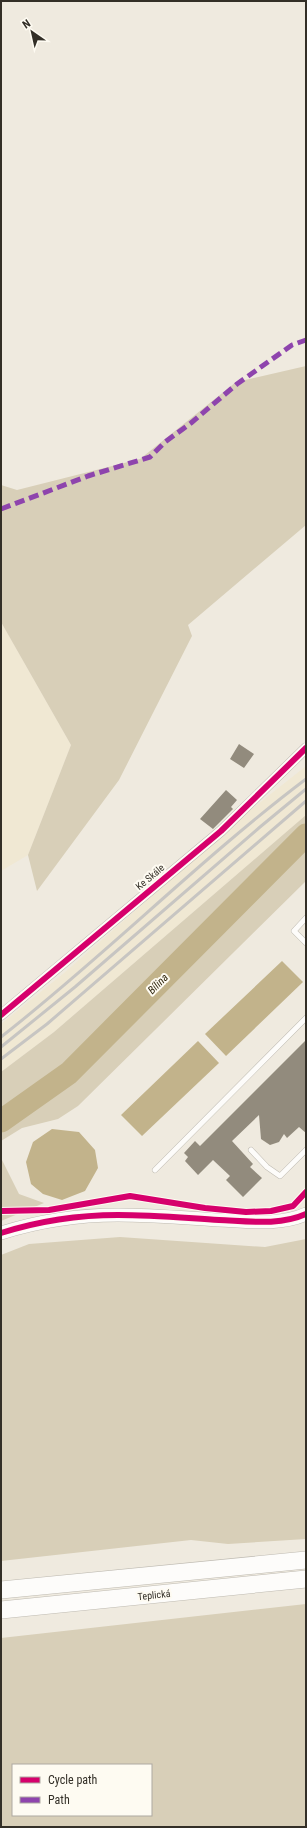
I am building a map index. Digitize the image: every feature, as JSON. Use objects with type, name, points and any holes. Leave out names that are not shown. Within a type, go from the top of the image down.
[{"type":"highway","name":"Teplická","points":[[1,1590],[306,1560]]},
{"type":"highway","name":"Teplická","points":[[1,1610],[306,1579]]},
{"type":"street","name":"Ke Skále","points":[[1,1015],[221,831],[306,748]]},
{"type":"street","points":[[1,1233],[24,1226],[60,1219],[117,1215],[260,1222],[297,1218],[306,1214]]},
{"type":"lane","points":[[306,918],[294,931],[306,943]]},
{"type":"lane","points":[[155,1170],[306,1018]]},
{"type":"lane","points":[[251,1150],[267,1167],[280,1176],[306,1150]]},
{"type":"shaded area","points":[[306,366],[306,525],[188,625],[192,636],[119,780],[37,891],[28,855],[71,745],[1,622],[1,485],[17,490],[140,459],[236,382]]},
{"type":"shaded area","points":[[1,622],[71,745],[28,855],[1,871]]},
{"type":"shaded area","points":[[306,766],[306,815],[54,1032],[1,1072],[1,1024],[64,973],[248,812]]},
{"type":"shaded area","points":[[306,815],[306,881],[78,1106],[58,1119],[22,1128],[1,1141],[1,1072],[54,1032]]},
{"type":"shaded area","points":[[282,961],[303,982],[226,1056],[205,1034]]},
{"type":"shaded area","points":[[198,1041],[219,1063],[142,1136],[121,1115]]},
{"type":"shaded area","points":[[52,1129],[79,1132],[95,1150],[98,1168],[85,1191],[62,1200],[43,1194],[31,1184],[26,1162],[33,1142]]},
{"type":"shaded area","points":[[1,1158],[19,1194],[44,1203],[1,1221]]},
{"type":"shaded area","points":[[120,1237],[265,1247],[306,1239],[306,1539],[228,1544],[191,1540],[1,1561],[1,1255],[29,1244]]},
{"type":"shaded area","points":[[306,1604],[306,1827],[1,1827],[1,1638]]},
{"type":"building","points":[[239,744],[254,754],[244,768],[230,759]]},
{"type":"building","points":[[226,790],[237,800],[231,807],[233,809],[213,829],[200,819]]},
{"type":"building","points":[[306,1040],[306,1133],[299,1127],[287,1138],[284,1134],[279,1142],[270,1145],[261,1139],[259,1115],[232,1141],[253,1164],[250,1167],[262,1178],[243,1197],[226,1180],[230,1176],[213,1160],[198,1175],[185,1161],[188,1157],[184,1153],[195,1141],[200,1146]]},
{"type":"waterway","name":"Bílina","points":[[1,1121],[69,1073],[306,835]]},
{"type":"railway","points":[[1,1037],[40,1006],[228,842],[306,779]]},
{"type":"railway","points":[[1,1047],[75,987],[306,789]]},
{"type":"railway","points":[[1,1059],[47,1024],[306,801]]},
{"type":"marked path","points":[[1,509],[88,476],[150,457],[165,442],[191,423],[237,384],[292,345],[306,340]]},
{"type":"cycle path","points":[[1,1015],[221,831],[306,748]]},
{"type":"cycle path","points":[[1,1211],[49,1210],[130,1196],[205,1208],[246,1212],[271,1211],[293,1206],[306,1192]]},
{"type":"cycle path","points":[[1,1233],[44,1222],[88,1216],[118,1215],[263,1222],[296,1218],[306,1214]]}]
